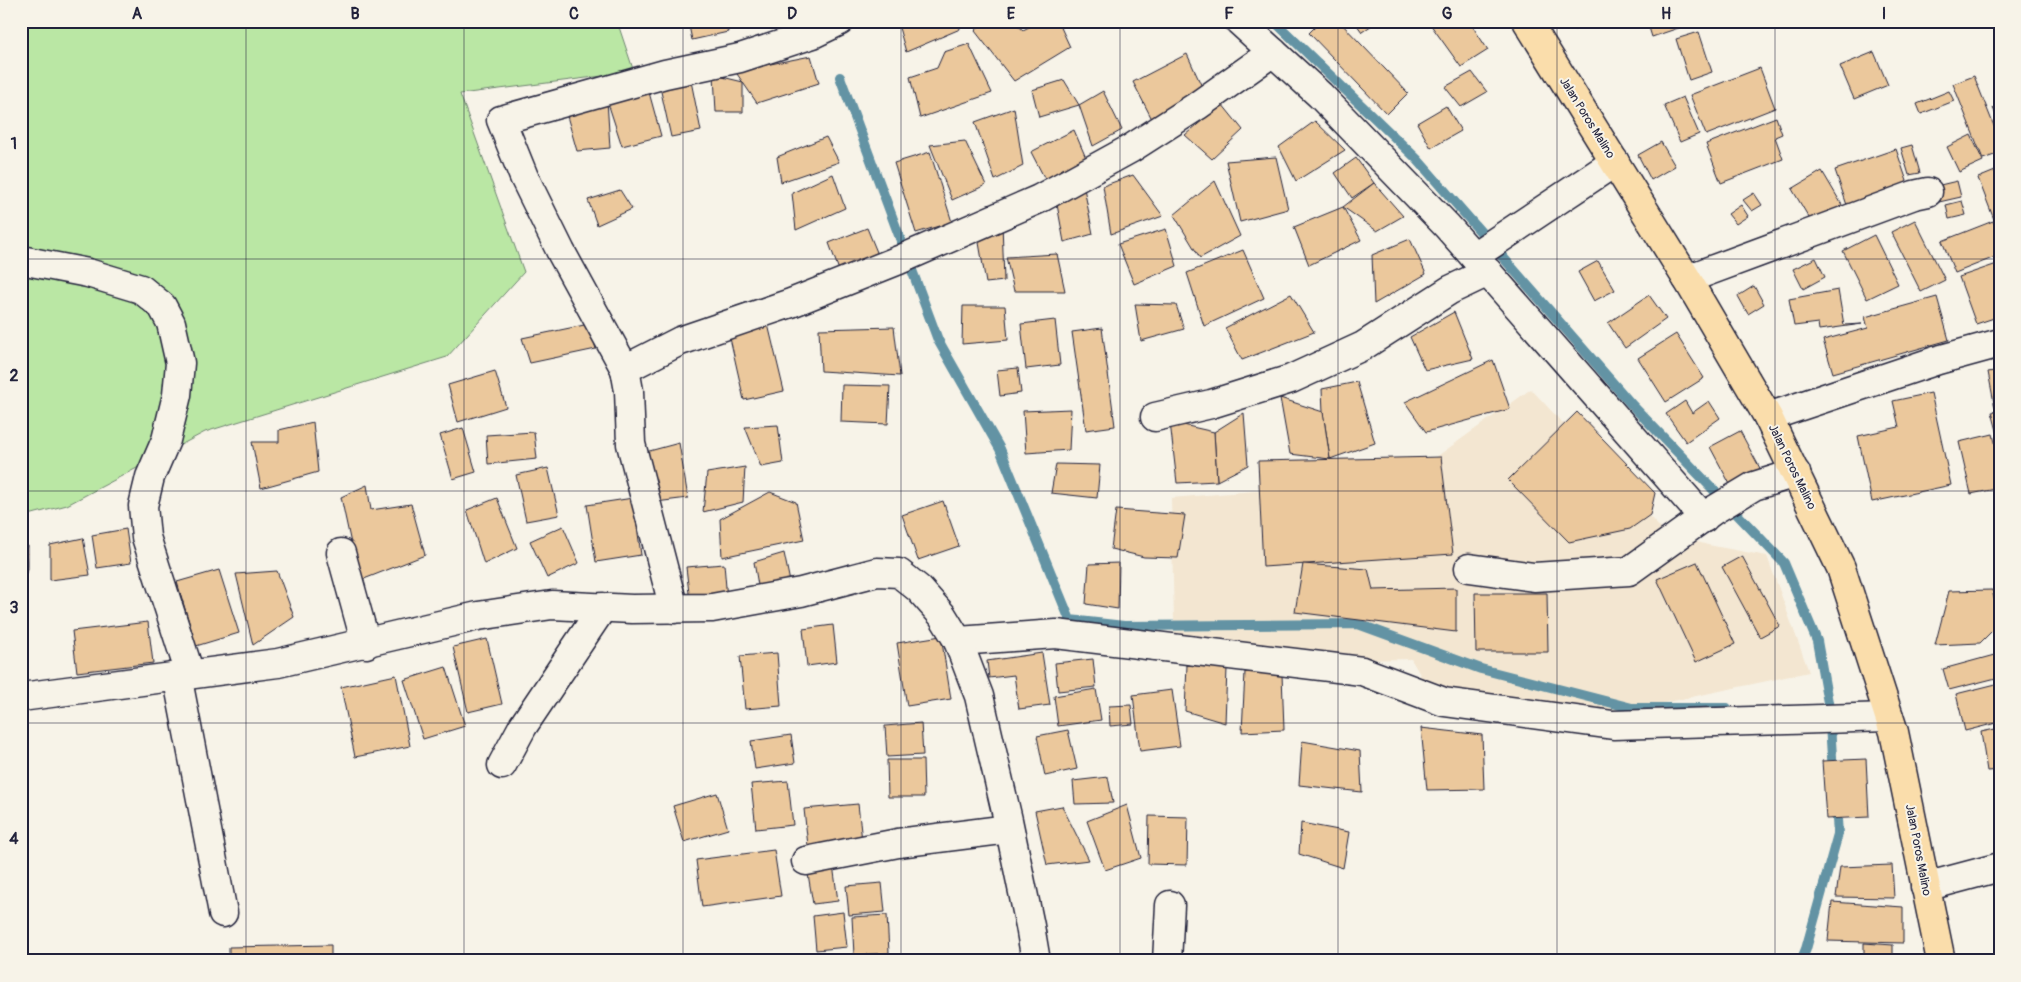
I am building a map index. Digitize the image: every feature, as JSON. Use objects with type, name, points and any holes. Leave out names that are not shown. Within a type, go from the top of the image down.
[{"type":"main road","name":"Jalan Poros Malino","points":[[1527,21],[1687,279],[1768,417],[1841,568],[1894,732],[1941,961]]},
{"type":"street","points":[[674,609],[631,444],[629,391],[625,369],[561,252],[524,177],[501,120],[664,74],[740,58],[813,34],[840,21]]},
{"type":"street","points":[[1238,21],[1320,96],[1447,226],[1709,514]]},
{"type":"street","points":[[625,369],[680,341],[791,303],[898,260],[1039,199],[1130,149],[1197,106],[1272,52]]},
{"type":"street","points":[[1155,418],[1211,404],[1291,379],[1363,346],[1450,290],[1614,162]]},
{"type":"street","points":[[1687,279],[1914,195],[1928,192]]},
{"type":"street","points":[[21,260],[88,272],[140,289],[162,306],[172,324],[180,364],[177,395],[166,440],[150,477],[143,506],[146,537],[184,675],[223,913]]},
{"type":"street","points":[[1768,417],[1938,360],[2000,343]]},
{"type":"street","points":[[1469,568],[1534,577],[1629,571],[1709,514],[1754,486],[1796,473]]},
{"type":"street","points":[[342,553],[366,644]]},
{"type":"street","points":[[21,697],[278,663],[366,644],[478,616],[552,605],[674,609],[712,608],[801,592],[877,572],[899,573],[919,588],[942,615],[958,641],[978,696],[1009,829],[1036,961]]},
{"type":"street","points":[[502,765],[523,726],[603,607]]},
{"type":"street","points":[[958,641],[1056,634],[1362,671],[1444,702],[1613,725],[1889,718]]},
{"type":"street","points":[[806,861],[898,843],[1009,829]]},
{"type":"street","points":[[1925,887],[2000,867]]},
{"type":"street","points":[[1167,961],[1170,905]]},
{"type":"shaded area","points":[[1531,389],[1664,532],[1708,545],[1767,556],[1809,672],[1597,717],[1429,690],[1411,659],[1175,663],[1171,498],[1407,478]]},
{"type":"green space","points":[[21,21],[617,21],[634,72],[460,94],[524,272],[447,357],[205,432],[67,505],[21,517]]},
{"type":"building","points":[[688,21],[726,21],[728,32],[692,40]]},
{"type":"building","points":[[897,21],[959,21],[960,29],[906,52]]},
{"type":"building","points":[[984,21],[1013,21],[1023,30],[1041,21],[1058,21],[1070,47],[1014,81],[975,31]]},
{"type":"building","points":[[1321,21],[1339,21],[1408,93],[1387,114],[1309,33]]},
{"type":"building","points":[[1354,21],[1378,21],[1362,32]]},
{"type":"building","points":[[1428,21],[1469,21],[1488,50],[1461,67]]},
{"type":"building","points":[[1568,21],[1589,21],[1574,30]]},
{"type":"building","points":[[1647,21],[1696,21],[1696,22],[1652,37]]},
{"type":"building","points":[[1699,32],[1712,72],[1689,80],[1676,39]]},
{"type":"building","points":[[969,44],[992,93],[920,118],[910,77],[937,68],[944,52]]},
{"type":"building","points":[[1874,52],[1888,85],[1854,99],[1840,66]]},
{"type":"building","points":[[1187,54],[1203,89],[1153,121],[1133,82]]},
{"type":"building","points":[[811,56],[819,83],[757,103],[735,71]]},
{"type":"building","points":[[1760,68],[1775,108],[1706,135],[1690,95]]},
{"type":"building","points":[[1472,72],[1487,92],[1461,107],[1445,87]]},
{"type":"building","points":[[714,75],[743,82],[743,112],[716,112]]},
{"type":"building","points":[[1974,76],[2000,141],[2000,153],[1983,159],[1953,84]]},
{"type":"building","points":[[1064,80],[1079,105],[1039,117],[1032,90]]},
{"type":"building","points":[[691,81],[701,131],[671,137],[660,87]]},
{"type":"building","points":[[647,85],[661,136],[622,146],[607,100]]},
{"type":"building","points":[[1103,91],[1122,130],[1093,146],[1079,105]]},
{"type":"building","points":[[1949,91],[1954,101],[1921,114],[1917,104]]},
{"type":"building","points":[[1683,97],[1699,134],[1680,142],[1664,105]]},
{"type":"building","points":[[607,100],[610,148],[577,151],[565,109]]},
{"type":"building","points":[[1222,104],[1243,130],[1212,159],[1185,135]]},
{"type":"building","points":[[1446,106],[1461,131],[1431,148],[1417,123]]},
{"type":"building","points":[[2000,106],[2000,125],[1993,108]]},
{"type":"building","points":[[1014,108],[1023,166],[995,180],[975,122]]},
{"type":"building","points":[[1776,117],[1782,134],[1775,137],[1783,159],[1721,183],[1706,144]]},
{"type":"building","points":[[1315,121],[1345,150],[1296,181],[1279,147]]},
{"type":"building","points":[[1074,130],[1086,158],[1046,181],[1031,152]]},
{"type":"building","points":[[1971,135],[1983,161],[1959,172],[1947,147]]},
{"type":"building","points":[[826,137],[839,162],[781,182],[777,157]]},
{"type":"building","points":[[965,141],[986,185],[952,200],[930,145]]},
{"type":"building","points":[[1661,142],[1675,166],[1651,180],[1638,155]]},
{"type":"building","points":[[1912,145],[1920,173],[1909,175],[1901,148]]},
{"type":"building","points":[[1896,149],[1910,190],[1849,211],[1835,170]]},
{"type":"building","points":[[930,152],[952,222],[916,233],[894,163]]},
{"type":"building","points":[[1276,157],[1288,209],[1240,222],[1226,161]]},
{"type":"building","points":[[1356,158],[1374,183],[1352,198],[1335,173]]},
{"type":"building","points":[[2000,169],[2000,235],[1978,178]]},
{"type":"building","points":[[1822,171],[1845,210],[1815,228],[1792,189]]},
{"type":"building","points":[[833,174],[845,208],[796,230],[792,193]]},
{"type":"building","points":[[1133,175],[1163,216],[1111,234],[1103,186]]},
{"type":"building","points":[[1215,181],[1240,236],[1200,258],[1174,215]]},
{"type":"building","points":[[1957,181],[1961,197],[1939,202],[1936,186]]},
{"type":"building","points":[[1374,183],[1403,216],[1377,231],[1343,207]]},
{"type":"building","points":[[1084,188],[1093,234],[1064,242],[1056,199]]},
{"type":"building","points":[[620,190],[632,209],[597,225],[588,200]]},
{"type":"building","points":[[1754,193],[1762,205],[1752,211],[1743,200]]},
{"type":"building","points":[[1962,201],[1966,215],[1949,219],[1946,205]]},
{"type":"building","points":[[1741,205],[1748,216],[1736,224],[1728,214]]},
{"type":"building","points":[[1343,207],[1361,240],[1309,265],[1294,227]]},
{"type":"building","points":[[1915,220],[1945,280],[1921,292],[1891,232]]},
{"type":"building","points":[[1993,221],[2000,237],[2000,255],[1955,273],[1942,241]]},
{"type":"building","points":[[1002,222],[1004,281],[986,283],[977,231]]},
{"type":"building","points":[[867,228],[879,257],[840,273],[829,243]]},
{"type":"building","points":[[1166,229],[1177,266],[1134,284],[1118,244]]},
{"type":"building","points":[[1874,235],[1898,284],[1867,299],[1843,251]]},
{"type":"building","points":[[1410,239],[1426,274],[1374,304],[1372,255]]},
{"type":"building","points":[[1243,250],[1264,298],[1204,326],[1187,273]]},
{"type":"building","points":[[1057,254],[1065,291],[1014,291],[1006,257]]},
{"type":"building","points":[[1816,258],[1825,277],[1803,289],[1793,269]]},
{"type":"building","points":[[1598,261],[1615,290],[1594,301],[1578,272]]},
{"type":"building","points":[[2000,263],[2000,316],[1976,324],[1959,277]]},
{"type":"building","points":[[1754,286],[1764,304],[1748,314],[1738,296]]},
{"type":"building","points":[[1838,290],[1844,325],[1862,324],[1819,330],[1818,323],[1794,326],[1789,299]]},
{"type":"building","points":[[1291,294],[1314,332],[1242,360],[1225,328]]},
{"type":"building","points":[[1649,295],[1666,319],[1625,348],[1608,323]]},
{"type":"building","points":[[1937,297],[1949,340],[1833,373],[1823,340],[1868,328],[1865,317]]},
{"type":"building","points":[[1135,304],[1176,305],[1184,329],[1141,341]]},
{"type":"building","points":[[963,306],[1005,306],[1008,340],[962,344]]},
{"type":"building","points":[[1454,312],[1473,359],[1425,370],[1410,337]]},
{"type":"building","points":[[767,320],[784,391],[744,400],[728,329]]},
{"type":"building","points":[[1055,320],[1060,365],[1026,369],[1021,324]]},
{"type":"building","points":[[589,324],[596,349],[530,363],[522,338]]},
{"type":"building","points":[[894,327],[900,376],[821,371],[819,329]]},
{"type":"building","points":[[1102,328],[1115,426],[1086,430],[1072,332]]},
{"type":"building","points":[[1676,334],[1704,378],[1666,402],[1638,358]]},
{"type":"building","points":[[1493,360],[1510,409],[1426,432],[1405,402]]},
{"type":"building","points":[[1018,368],[1021,393],[1000,396],[997,370]]},
{"type":"building","points":[[2000,370],[2000,407],[1995,408],[1988,372]]},
{"type":"building","points":[[495,371],[506,407],[458,422],[448,385]]},
{"type":"building","points":[[1357,382],[1375,443],[1330,459],[1323,412],[1322,389]]},
{"type":"building","points":[[842,385],[890,386],[888,424],[841,422]]},
{"type":"building","points":[[1931,393],[1951,485],[1872,502],[1858,436],[1899,427],[1893,401]]},
{"type":"building","points":[[1280,398],[1323,412],[1330,459],[1290,454]]},
{"type":"building","points":[[1685,401],[1692,413],[1709,401],[1720,418],[1686,442],[1666,414]]},
{"type":"building","points":[[1071,409],[1069,450],[1026,453],[1023,411]]},
{"type":"building","points":[[2000,411],[2000,442],[1992,412]]},
{"type":"building","points":[[1577,412],[1655,493],[1650,515],[1630,529],[1569,542],[1508,480]]},
{"type":"building","points":[[1244,413],[1248,465],[1217,481],[1214,432]]},
{"type":"building","points":[[313,422],[318,472],[261,488],[252,442],[279,442],[279,430]]},
{"type":"building","points":[[1170,422],[1214,432],[1217,481],[1177,483]]},
{"type":"building","points":[[778,425],[783,463],[761,467],[745,427]]},
{"type":"building","points":[[463,428],[476,472],[453,479],[440,435]]},
{"type":"building","points":[[1740,431],[1762,472],[1732,488],[1710,447]]},
{"type":"building","points":[[534,432],[537,459],[488,464],[486,435]]},
{"type":"building","points":[[1993,434],[2000,463],[2000,488],[1971,494],[1959,442]]},
{"type":"building","points":[[679,443],[688,498],[648,503],[642,453]]},
{"type":"building","points":[[1441,457],[1453,554],[1263,567],[1258,461]]},
{"type":"building","points":[[1056,464],[1100,465],[1097,498],[1051,493]]},
{"type":"building","points":[[745,467],[743,502],[703,512],[707,473]]},
{"type":"building","points":[[548,468],[559,515],[526,521],[516,475]]},
{"type":"building","points":[[367,485],[371,510],[411,504],[425,555],[359,581],[341,497]]},
{"type":"building","points":[[770,492],[796,502],[804,540],[722,557],[720,519]]},
{"type":"building","points":[[497,498],[517,548],[484,564],[467,510]]},
{"type":"building","points":[[633,498],[641,555],[596,562],[587,505]]},
{"type":"building","points":[[943,501],[959,546],[918,560],[902,515]]},
{"type":"building","points":[[1116,510],[1185,515],[1178,558],[1144,557],[1111,549]]},
{"type":"building","points":[[563,526],[579,563],[547,578],[530,541]]},
{"type":"building","points":[[126,529],[131,563],[97,568],[92,535]]},
{"type":"building","points":[[83,538],[90,575],[50,580],[50,545]]},
{"type":"building","points":[[21,546],[28,546],[28,570],[21,580]]},
{"type":"building","points":[[784,553],[790,582],[759,591],[754,562]]},
{"type":"building","points":[[1742,556],[1780,626],[1760,637],[1722,567]]},
{"type":"building","points":[[1697,562],[1735,644],[1696,662],[1657,579]]},
{"type":"building","points":[[1119,563],[1118,609],[1086,604],[1089,564]]},
{"type":"building","points":[[724,564],[727,599],[690,602],[686,567]]},
{"type":"building","points":[[1303,564],[1368,569],[1373,590],[1456,588],[1456,632],[1295,612]]},
{"type":"building","points":[[219,570],[239,633],[196,646],[177,582]]},
{"type":"building","points":[[277,571],[294,617],[253,645],[236,574]]},
{"type":"building","points":[[1992,590],[2000,623],[1980,643],[1935,645],[1949,591]]},
{"type":"building","points":[[1475,593],[1547,593],[1548,652],[1476,652]]},
{"type":"building","points":[[148,622],[153,663],[77,672],[72,631]]},
{"type":"building","points":[[833,625],[837,662],[807,666],[803,629]]},
{"type":"building","points":[[941,636],[951,699],[907,706],[897,643]]},
{"type":"building","points":[[487,639],[502,704],[468,712],[453,647]]},
{"type":"building","points":[[777,653],[781,706],[745,709],[740,656]]},
{"type":"building","points":[[1042,653],[1050,705],[1019,709],[1014,675],[989,678],[987,661]]},
{"type":"building","points":[[1998,654],[2000,677],[1949,690],[1943,669]]},
{"type":"building","points":[[1093,659],[1096,687],[1058,691],[1055,663]]},
{"type":"building","points":[[1187,665],[1227,668],[1225,723],[1185,711]]},
{"type":"building","points":[[446,667],[465,726],[423,739],[404,680]]},
{"type":"building","points":[[1245,672],[1282,674],[1284,730],[1242,732]]},
{"type":"building","points":[[396,675],[410,746],[355,757],[341,687]]},
{"type":"building","points":[[2000,683],[2000,722],[1965,731],[1956,694]]},
{"type":"building","points":[[1096,689],[1101,720],[1058,726],[1054,696]]},
{"type":"building","points":[[1172,690],[1180,746],[1140,751],[1133,695]]},
{"type":"building","points":[[1131,705],[1133,724],[1110,726],[1109,706]]},
{"type":"building","points":[[921,723],[923,755],[887,757],[885,726]]},
{"type":"building","points":[[1421,728],[1482,735],[1484,789],[1427,790]]},
{"type":"building","points":[[2000,728],[2000,770],[1987,771],[1981,732]]},
{"type":"building","points":[[1068,730],[1077,769],[1045,776],[1037,736]]},
{"type":"building","points":[[791,735],[795,763],[755,769],[751,741]]},
{"type":"building","points":[[1302,741],[1360,751],[1362,792],[1299,785]]},
{"type":"building","points":[[1866,759],[1869,817],[1826,819],[1822,761]]},
{"type":"building","points":[[887,760],[923,760],[924,797],[888,797]]},
{"type":"building","points":[[1108,777],[1113,803],[1075,804],[1073,781]]},
{"type":"building","points":[[788,781],[793,825],[756,829],[751,784]]},
{"type":"building","points":[[717,793],[728,829],[684,842],[673,806]]},
{"type":"building","points":[[858,804],[862,841],[808,846],[804,809]]},
{"type":"building","points":[[1127,805],[1141,858],[1105,870],[1087,821]]},
{"type":"building","points":[[1062,806],[1089,860],[1047,865],[1035,811]]},
{"type":"building","points":[[1149,816],[1188,817],[1187,865],[1148,864]]},
{"type":"building","points":[[1301,823],[1349,832],[1343,868],[1299,854]]},
{"type":"building","points":[[774,850],[781,896],[702,907],[696,860]]},
{"type":"building","points":[[833,865],[838,901],[813,904],[807,868]]},
{"type":"building","points":[[1892,865],[1894,898],[1836,897],[1840,867]]},
{"type":"building","points":[[882,883],[885,912],[849,915],[846,886]]},
{"type":"building","points":[[1832,902],[1903,907],[1903,943],[1828,941]]},
{"type":"building","points":[[843,912],[847,947],[816,950],[813,916]]},
{"type":"building","points":[[887,915],[889,953],[854,955],[852,917]]},
{"type":"building","points":[[1864,943],[1893,945],[1893,961],[1864,961]]},
{"type":"building","points":[[331,945],[331,961],[229,961],[229,947]]},
{"type":"waterway","points":[[1274,21],[1417,159],[1633,406],[1784,563],[1817,641],[1829,708],[1833,773]]},
{"type":"waterway","points":[[840,77],[938,340],[1000,449],[1070,620],[1124,626],[1358,624],[1481,669],[1632,708],[1727,708]]},
{"type":"waterway","points":[[1801,961],[1838,834],[1836,805]]}]
